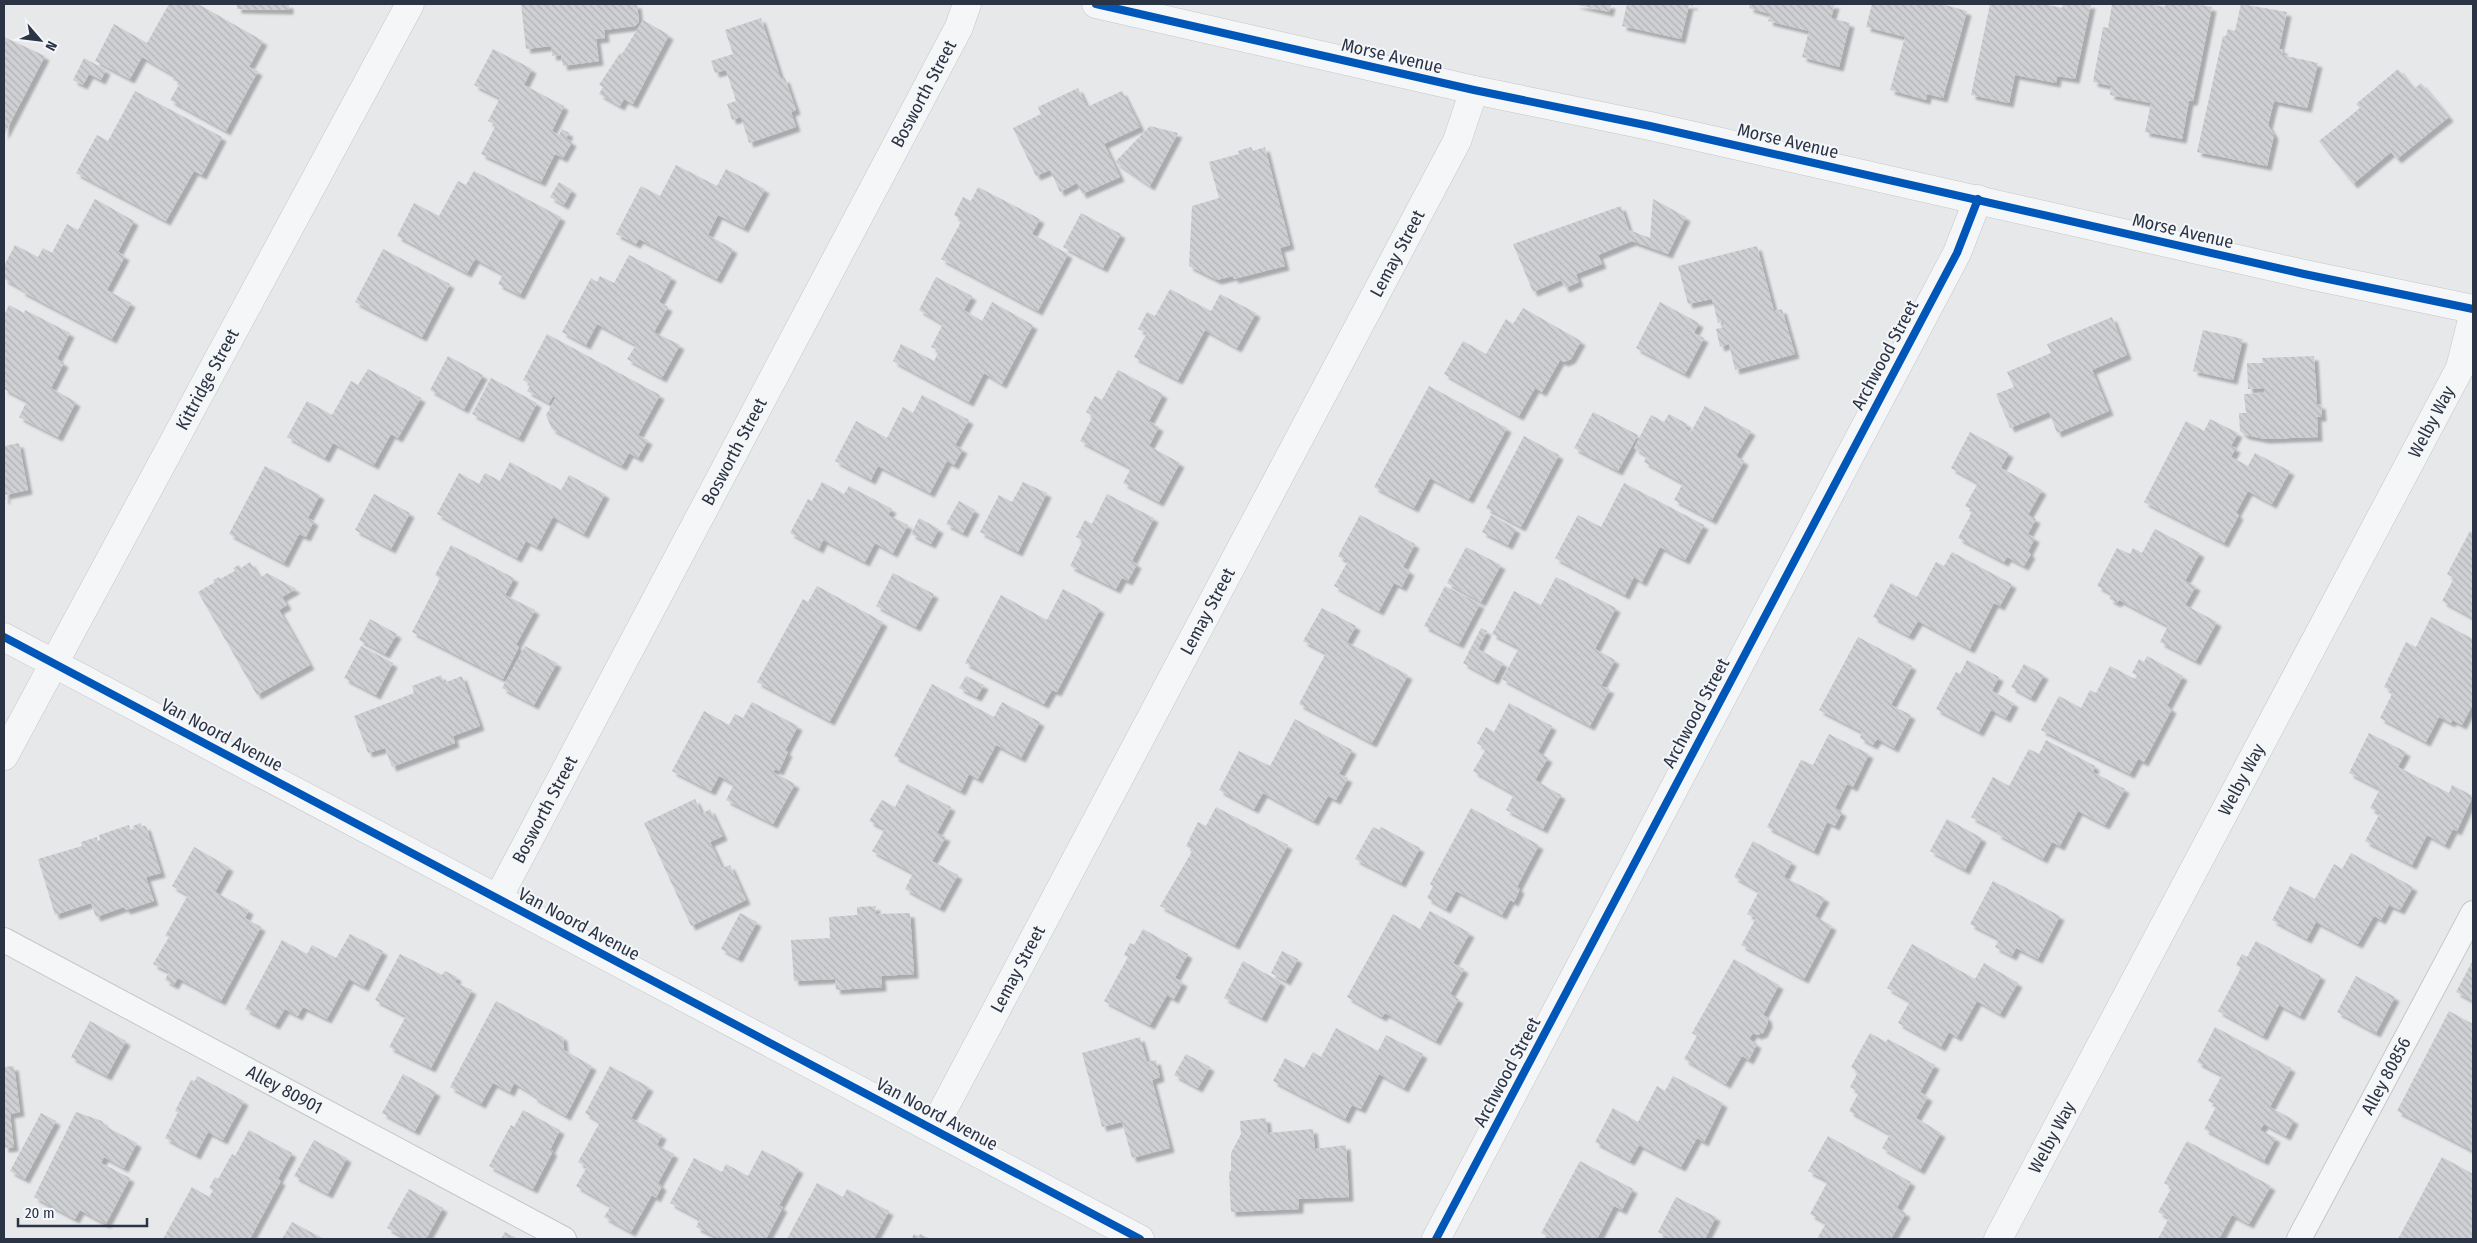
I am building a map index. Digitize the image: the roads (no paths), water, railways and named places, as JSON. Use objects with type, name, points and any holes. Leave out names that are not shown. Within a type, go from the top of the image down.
[{"type":"street","name":"Kittridge Street","points":[[4,756],[53,662],[410,4]]},
{"type":"street","name":"Bosworth Street","points":[[498,898],[950,45],[967,4]]},
{"type":"street","name":"Morse Avenue","points":[[1096,4],[1474,90],[1650,126],[1978,199],[2304,274],[2473,309]]},
{"type":"street","name":"Lemay Street","points":[[933,1129],[1457,141],[1474,90]]},
{"type":"street","name":"Archwood Street","points":[[1436,1239],[1956,253],[1978,199]]},
{"type":"street","name":"Welby Way","points":[[1998,1239],[2460,368],[2473,316]]},
{"type":"street","name":"Van Noord Avenue","points":[[4,637],[1140,1239]]},
{"type":"lane","name":"Alley 80856","points":[[2299,1239],[2473,913]]},
{"type":"lane","name":"Alley 80901","points":[[4,940],[564,1239]]}]
